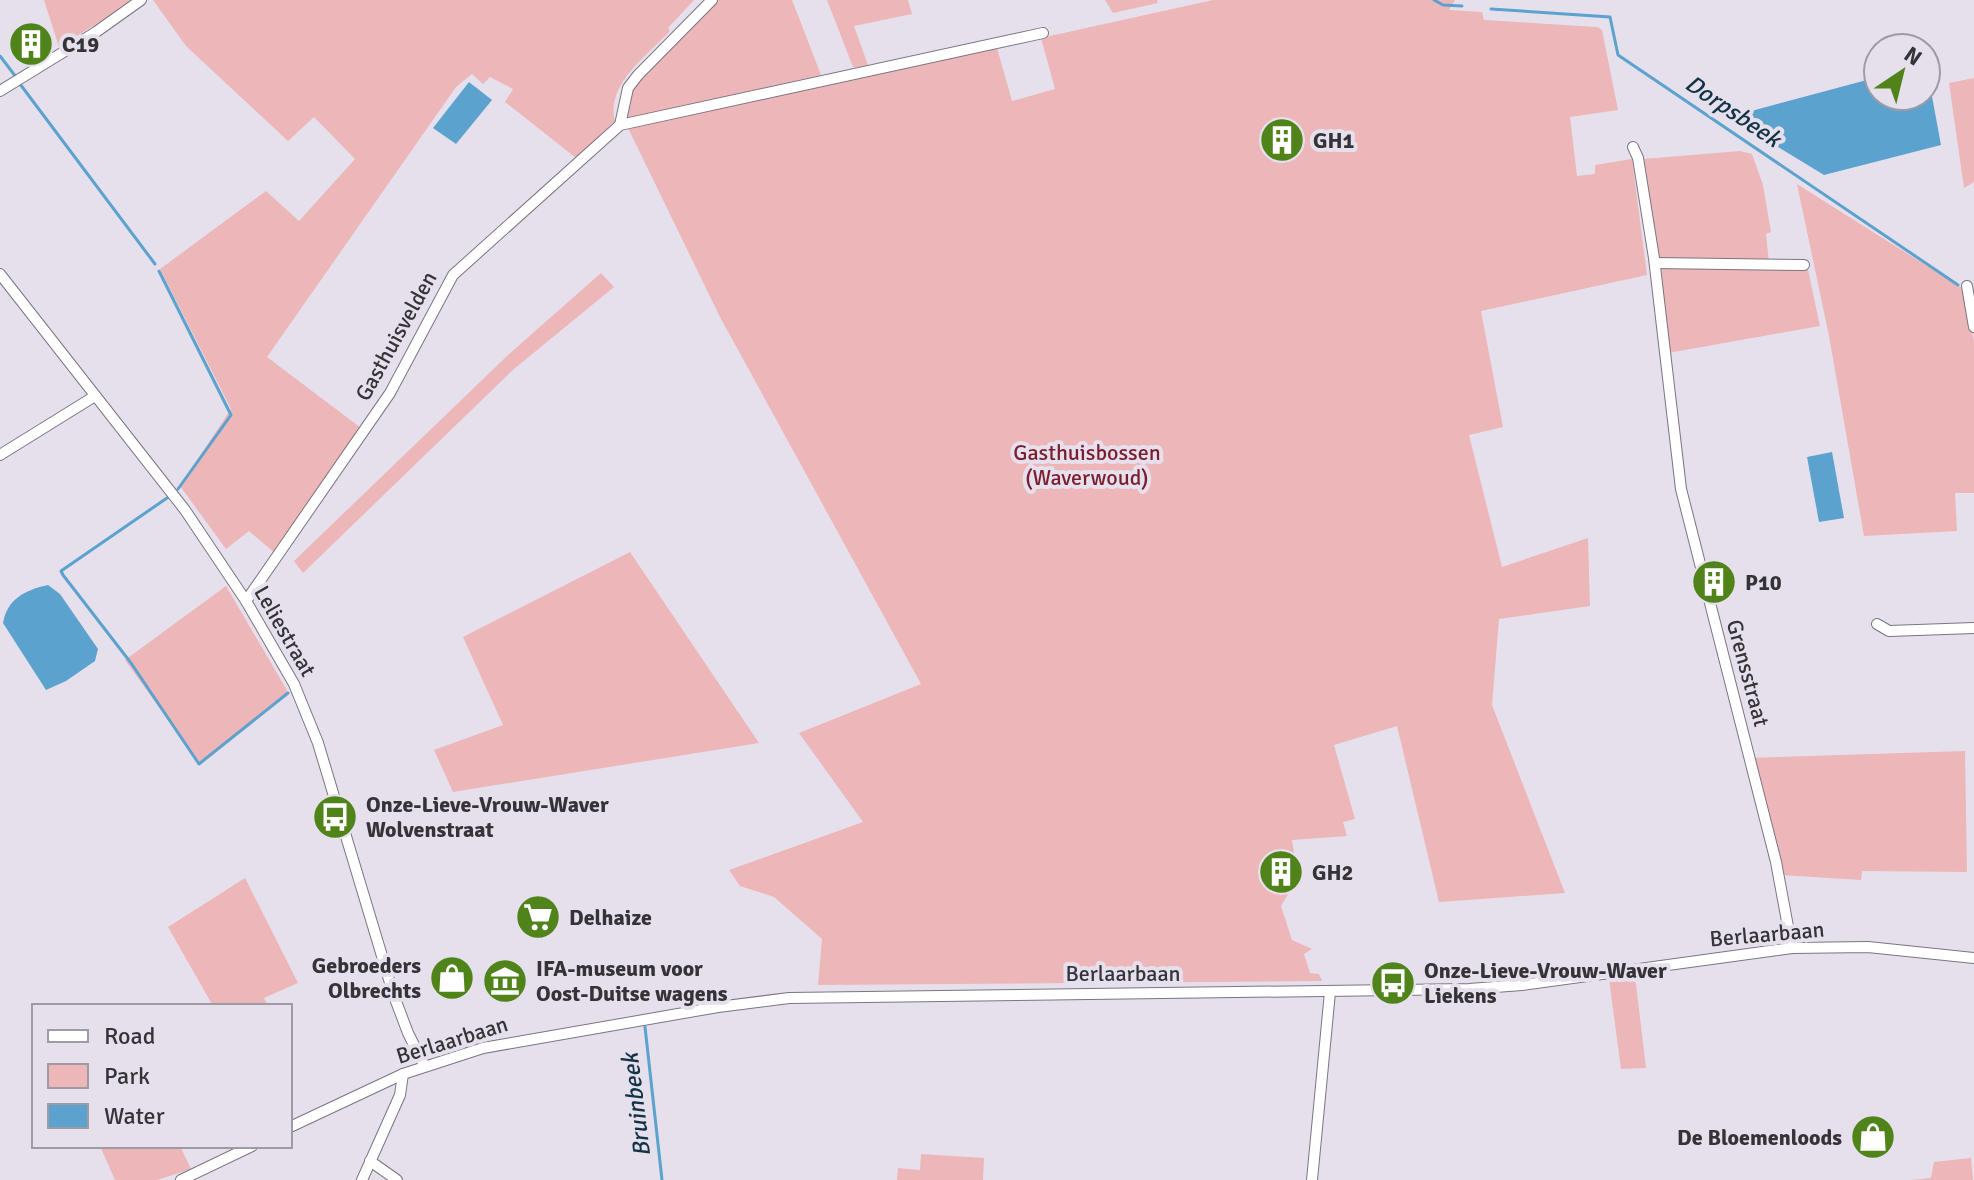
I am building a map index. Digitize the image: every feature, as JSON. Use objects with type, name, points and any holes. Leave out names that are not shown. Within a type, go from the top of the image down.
[{"type":"street","points":[[0,91],[96,32],[141,0]]},
{"type":"street","points":[[620,125],[628,88],[712,0]]},
{"type":"street","name":"Gasthuisvelden","points":[[246,601],[390,393],[453,275],[620,125],[1043,33]]},
{"type":"street","name":"Grensstraat","points":[[1633,147],[1638,158],[1655,263],[1681,489],[1776,862],[1792,948]]},
{"type":"street","points":[[1655,263],[1804,265]]},
{"type":"street","name":"Leliestraat","points":[[0,274],[185,510],[246,601],[294,684],[318,743],[394,996],[424,1065]]},
{"type":"street","points":[[1967,286],[1974,327]]},
{"type":"street","points":[[0,455],[95,396]]},
{"type":"street","points":[[1877,624],[1889,631],[1974,628]]},
{"type":"street","name":"Berlaarbaan","points":[[292,1126],[424,1065],[518,1040],[789,998],[1469,989],[1522,985],[1792,948],[1868,947],[1974,958]]},
{"type":"street","points":[[1312,1180],[1330,992]]},
{"type":"street","points":[[362,1180],[400,1095],[403,1074]]},
{"type":"street","points":[[181,1180],[248,1148]]},
{"type":"street","points":[[370,1161],[397,1180]]},
{"type":"green space","points":[[44,0],[135,0],[59,47]]},
{"type":"green space","points":[[153,0],[694,0],[622,83],[616,95],[615,121],[576,158],[505,102],[513,89],[490,77],[483,84],[472,74],[456,87],[267,357],[361,428],[276,554],[249,531],[226,549],[180,486],[231,409],[160,269],[266,191],[299,221],[355,159],[314,117],[288,141],[186,46]]},
{"type":"green space","points":[[708,0],[792,0],[821,75],[625,119],[624,95]]},
{"type":"green space","points":[[827,0],[908,0],[912,14],[854,26],[869,68],[853,67]]},
{"type":"green space","points":[[1105,0],[1157,0],[1158,3],[1113,13]]},
{"type":"green space","name":"Gasthuisbossen (Waverwoud)","points":[[1213,0],[1455,0],[1449,10],[1482,12],[1484,20],[1597,27],[1602,30],[1618,110],[1570,117],[1577,176],[1595,174],[1595,165],[1632,159],[1647,275],[1481,311],[1503,427],[1469,435],[1502,567],[1588,538],[1590,606],[1499,619],[1492,705],[1565,893],[1439,902],[1397,726],[1334,745],[1355,819],[1343,822],[1347,836],[1292,840],[1298,877],[1281,906],[1292,940],[1312,949],[1304,954],[1310,973],[1319,974],[1322,981],[818,985],[822,939],[774,897],[740,886],[729,870],[863,822],[799,733],[921,684],[720,317],[628,128],[997,48],[1012,101],[1055,89],[1041,38]]},
{"type":"green space","points":[[1974,78],[1974,182],[1964,188],[1949,83]]},
{"type":"green space","points":[[1740,151],[1752,154],[1763,185],[1771,232],[1766,234],[1769,262],[1658,259],[1643,159]]},
{"type":"green space","points":[[1797,184],[1965,290],[1974,342],[1974,493],[1955,493],[1957,531],[1864,536],[1829,336]]},
{"type":"green space","points":[[1661,267],[1808,270],[1820,326],[1668,353]]},
{"type":"green space","points":[[601,273],[614,287],[514,369],[303,573],[294,561],[507,356]]},
{"type":"green space","points":[[630,552],[759,743],[453,792],[434,750],[503,725],[463,637]]},
{"type":"green space","points":[[226,586],[288,692],[199,763],[125,660]]},
{"type":"green space","points":[[1965,751],[1967,872],[1862,871],[1861,880],[1781,875],[1750,758]]},
{"type":"green space","points":[[245,878],[298,983],[264,998],[267,1004],[212,1004],[168,927]]},
{"type":"green space","points":[[1635,976],[1646,1068],[1621,1069],[1609,979]]},
{"type":"green space","points":[[101,1148],[181,1148],[191,1169],[157,1180],[115,1180]]},
{"type":"green space","points":[[921,1154],[984,1158],[983,1180],[897,1180],[898,1168],[920,1170]]},
{"type":"green space","points":[[1971,1158],[1973,1180],[1911,1180],[1931,1178],[1934,1162]]},
{"type":"water","points":[[1862,81],[1862,112],[1935,112],[1941,145],[1824,175],[1729,117]]},
{"type":"water","points":[[469,82],[492,100],[456,144],[433,128]]},
{"type":"water","points":[[1832,452],[1844,518],[1819,522],[1807,457]]},
{"type":"water","points":[[48,585],[60,594],[98,649],[95,661],[66,681],[46,690],[3,623],[8,608],[18,597]]},
{"type":"waterway","name":"Dorpsbeek","points":[[1434,0],[1443,5],[1462,6]]},
{"type":"waterway","name":"Dorpsbeek","points":[[1491,9],[1610,17],[1618,55],[1958,285]]},
{"type":"waterway","points":[[0,56],[16,77]]},
{"type":"waterway","points":[[20,84],[155,264]]},
{"type":"waterway","points":[[159,271],[231,415],[178,489]]},
{"type":"waterway","points":[[167,498],[61,571],[63,575],[131,663],[199,764],[288,693]]},
{"type":"waterway","name":"Bruinbeek","points":[[645,1027],[662,1180]]},
{"type":"place","name":"C19","points":[[31,44]]},
{"type":"place","name":"GH1","points":[[1282,140]]},
{"type":"place","name":"P10","points":[[1714,582]]},
{"type":"place","name":"Onze-Lieve-Vrouw-Waver Wolvenstraat","points":[[335,817]]},
{"type":"place","name":"GH2","points":[[1281,872]]},
{"type":"place","name":"Delhaize","points":[[538,917]]},
{"type":"place","name":"Gebroeders Olbrechts","points":[[452,978]]},
{"type":"place","name":"IFA-museum voor Oost-Duitse wagens","points":[[505,981]]},
{"type":"place","name":"Onze-Lieve-Vrouw-Waver Liekens","points":[[1393,983]]},
{"type":"place","name":"De Bloemenloods","points":[[1873,1137]]}]
